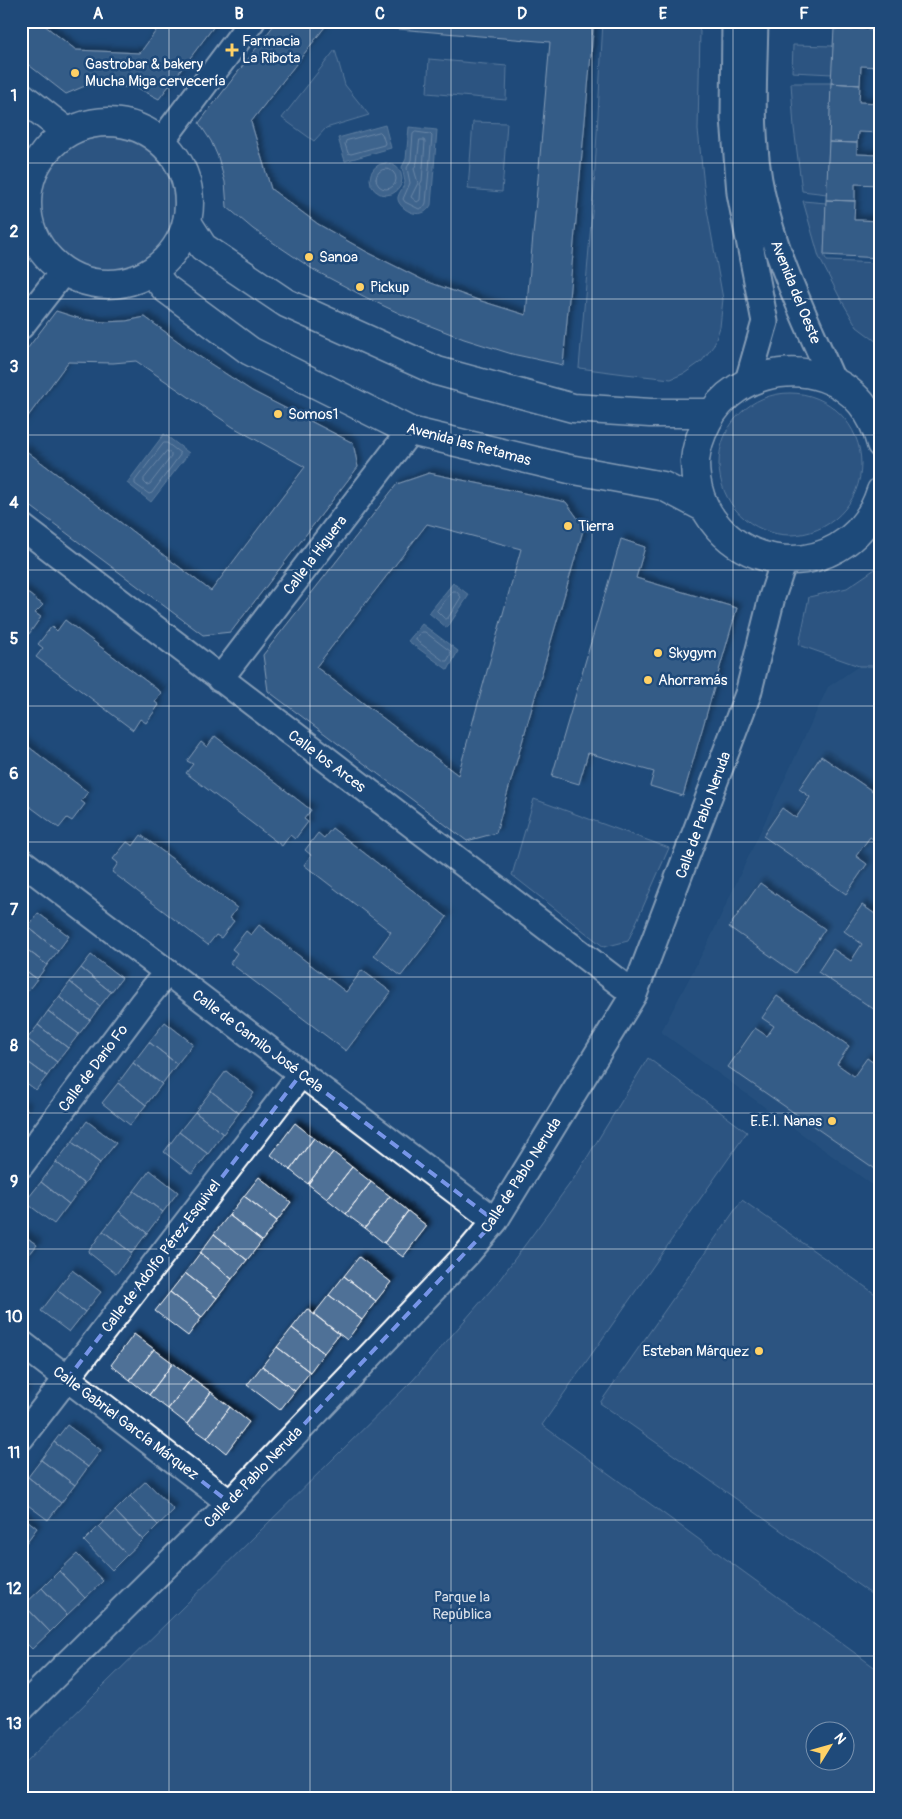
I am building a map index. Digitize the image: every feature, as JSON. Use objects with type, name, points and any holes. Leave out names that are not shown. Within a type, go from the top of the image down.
[{"type":"street","points":[[161,142],[252,21]]},
{"type":"street","name":"Avenida del Oeste","points":[[735,21],[734,118],[740,193],[765,322],[748,381]]},
{"type":"street","name":"Avenida del Oeste","points":[[755,21],[753,119],[755,151],[762,195],[786,275],[833,382]]},
{"type":"street","points":[[21,96],[67,132]]},
{"type":"street","points":[[106,122],[125,124],[144,130],[161,142],[176,158],[186,178],[189,200],[187,222],[174,251],[152,272],[123,284],[92,284],[63,272],[43,253],[30,229],[26,202],[26,171],[67,132],[86,124],[106,122]]},
{"type":"street","points":[[187,222],[203,247],[286,303],[438,372],[574,408],[650,413],[712,413]]},
{"type":"street","points":[[21,326],[63,272]]},
{"type":"street","name":"Avenida las Retamas","points":[[152,272],[165,288],[250,351],[410,431],[569,469],[663,486],[705,508]]},
{"type":"street","points":[[881,444],[871,406],[833,382],[806,373],[776,372],[748,381],[728,395],[712,413],[700,435],[695,460],[697,484],[705,508],[725,534],[752,553],[784,561],[812,559],[837,549],[859,531],[876,507],[881,491]]},
{"type":"street","name":"Calle la Higuera","points":[[220,679],[410,431]]},
{"type":"street","name":"Calle los Arces","points":[[21,526],[634,994]]},
{"type":"street","name":"Calle de Pablo Neruda","points":[[21,1708],[230,1502],[466,1254],[495,1221],[634,994],[748,694],[772,597],[784,561]]},
{"type":"street","name":"Calle de Camilo José Cela","points":[[24,870],[167,972],[495,1221]]},
{"type":"street","name":"Calle de Dario Fo","points":[[21,1165],[137,1009],[167,972]]},
{"type":"street","name":"Calle de Adolfo Pérez Esquivel","points":[[21,1438],[301,1074]]},
{"type":"street","name":"Calle Gabriel García Márquez","points":[[21,1343],[230,1502]]},
{"type":"highlighted area","points":[[301,1074],[495,1221],[230,1503],[68,1378]]},
{"type":"shaded area","points":[[859,666],[881,666],[881,1191],[661,1032],[710,939],[828,687]]},
{"type":"green space","points":[[603,21],[690,21],[700,31],[698,130],[706,204],[723,299],[720,327],[714,345],[702,361],[685,373],[671,379],[579,368],[594,188]]},
{"type":"green space","points":[[793,45],[833,46],[832,74],[792,72]]},
{"type":"green space","points":[[335,50],[345,85],[369,115],[326,128],[314,141],[282,118]]},
{"type":"green space","points":[[429,59],[507,66],[506,100],[427,93]]},
{"type":"green space","points":[[791,83],[831,83],[827,194],[802,191],[794,128]]},
{"type":"green space","points":[[473,122],[507,123],[502,192],[468,189]]},
{"type":"green space","points":[[107,137],[133,142],[154,157],[169,178],[174,204],[169,230],[154,251],[133,266],[107,271],[81,266],[60,251],[45,230],[40,204],[45,178],[60,157],[81,142]]},
{"type":"green space","points":[[803,201],[826,203],[824,255],[827,261],[881,263],[881,345],[857,327],[839,296],[819,257]]},
{"type":"green space","points":[[790,393],[804,394],[817,399],[829,405],[840,414],[849,425],[855,437],[860,450],[860,478],[855,491],[849,503],[840,514],[829,523],[817,529],[804,534],[790,535],[776,534],[763,529],[751,523],[740,514],[731,503],[725,491],[720,478],[719,464],[720,450],[725,437],[731,425],[740,414],[751,405],[763,399],[776,394]]},
{"type":"green space","points":[[881,565],[881,666],[859,666],[799,645],[809,597],[847,588]]},
{"type":"green space","points":[[534,799],[669,848],[628,941],[604,947],[512,875]]},
{"type":"green space","name":"Parque la República","points":[[648,1058],[747,1132],[542,1425],[881,1672],[881,1798],[21,1798],[21,1767],[414,1379],[497,1283],[577,1174]]},
{"type":"green space","name":"Esteban Márquez","points":[[742,1200],[881,1298],[881,1601],[600,1403]]},
{"type":"water","points":[[385,125],[391,148],[345,161],[338,138]]},
{"type":"water","points":[[409,127],[437,130],[431,205],[427,211],[421,213],[410,212],[398,201],[405,182],[402,167],[406,159]]},
{"type":"water","points":[[386,163],[397,168],[402,179],[397,190],[386,195],[375,190],[370,179],[375,168]]},
{"type":"water","points":[[164,434],[189,453],[151,502],[127,483]]},
{"type":"water","points":[[453,583],[469,595],[447,628],[429,613]]},
{"type":"water","points":[[422,624],[458,651],[448,670],[408,641]]},
{"type":"building","points":[[21,21],[39,21],[76,50],[140,53],[163,21],[218,21],[159,99],[138,88],[110,86],[85,86],[66,94],[21,59]]},
{"type":"building","points":[[277,21],[594,21],[563,365],[512,354],[464,339],[405,316],[314,270],[253,229],[227,207],[225,182],[218,157],[211,141],[199,123]],"holes":[[[328,23],[550,42],[526,315],[423,280],[367,252],[318,224],[271,189],[251,122]]]},
{"type":"building","points":[[852,28],[881,31],[881,67],[861,66],[860,85],[831,83],[834,29],[853,30]]},
{"type":"building","points":[[831,83],[860,85],[859,102],[881,103],[881,133],[858,132],[857,143],[829,142]]},
{"type":"building","points":[[829,142],[857,143],[857,154],[880,155],[881,150],[881,203],[879,203],[879,185],[855,184],[855,201],[826,200]]},
{"type":"building","points":[[826,200],[855,201],[854,220],[878,221],[879,203],[881,203],[881,258],[824,255]]},
{"type":"building","points":[[56,311],[81,319],[103,322],[126,321],[145,317],[194,353],[252,391],[353,443],[358,467],[231,632],[203,635],[21,499],[21,447],[211,591],[305,467],[233,427],[136,361],[113,363],[68,362],[21,426],[21,357]]},
{"type":"building","points":[[429,473],[566,502],[584,527],[496,833],[467,841],[268,691],[263,655],[397,484]],"holes":[[[427,524],[521,549],[458,775],[316,667]]]},
{"type":"building","name":"Ahorramás","points":[[621,539],[645,547],[636,578],[737,608],[683,796],[650,786],[654,772],[588,753],[579,784],[552,776]]},
{"type":"building","points":[[21,588],[43,605],[35,613],[41,617],[29,634],[22,631],[21,633]]},
{"type":"building","points":[[65,620],[162,693],[155,702],[159,705],[146,723],[140,719],[133,730],[36,657],[43,648],[38,644],[52,626],[57,631]]},
{"type":"building","points":[[215,736],[311,810],[304,819],[308,822],[295,839],[290,835],[282,846],[186,773],[193,764],[187,761],[201,742],[207,747]]},
{"type":"building","points":[[21,741],[88,792],[81,801],[85,804],[72,821],[67,818],[59,828],[21,800]]},
{"type":"building","points":[[821,756],[881,797],[881,845],[870,837],[856,856],[867,864],[846,894],[763,836],[782,808],[796,818],[810,797],[799,789]]},
{"type":"building","points":[[332,828],[447,917],[401,976],[374,955],[391,932],[304,865],[311,855],[305,850],[318,833],[324,838]]},
{"type":"building","points":[[141,835],[237,908],[230,918],[234,921],[221,938],[216,935],[208,945],[112,872],[118,863],[113,859],[127,842],[133,846]]},
{"type":"building","points":[[760,883],[825,929],[795,973],[729,927]]},
{"type":"building","points":[[862,905],[881,918],[881,1014],[818,972],[833,949],[851,961],[862,944],[844,931]]},
{"type":"building","points":[[38,913],[69,936],[58,951],[28,927]]},
{"type":"building","points":[[259,925],[346,992],[362,970],[391,992],[346,1051],[230,963],[237,953],[232,949],[246,931],[251,935]]},
{"type":"building","points":[[28,927],[58,951],[47,965],[21,945],[21,935]]},
{"type":"building","points":[[21,945],[47,965],[37,979],[21,967]]},
{"type":"building","points":[[91,955],[122,978],[111,992],[81,968]]},
{"type":"building","points":[[21,967],[37,979],[26,993],[21,989]]},
{"type":"building","points":[[81,968],[111,992],[100,1006],[70,982]]},
{"type":"building","points":[[70,982],[100,1006],[90,1020],[59,997]]},
{"type":"building","points":[[777,996],[849,1046],[837,1064],[854,1076],[867,1058],[881,1068],[881,1173],[728,1067],[755,1028],[767,1036],[774,1026],[762,1018]]},
{"type":"building","points":[[59,997],[90,1020],[79,1034],[48,1011]]},
{"type":"building","points":[[48,1011],[79,1034],[68,1048],[38,1025]]},
{"type":"building","points":[[165,1022],[193,1044],[177,1064],[149,1042]]},
{"type":"building","points":[[38,1025],[68,1048],[57,1062],[27,1039]]},
{"type":"building","points":[[27,1039],[57,1062],[47,1076],[21,1057],[21,1046]]},
{"type":"building","points":[[149,1042],[177,1064],[162,1084],[133,1063]]},
{"type":"building","points":[[21,1057],[47,1076],[36,1090],[21,1079]]},
{"type":"building","points":[[133,1063],[162,1084],[146,1105],[118,1083]]},
{"type":"building","points":[[226,1071],[254,1093],[239,1113],[211,1091]]},
{"type":"building","points":[[118,1083],[146,1105],[130,1125],[102,1103]]},
{"type":"building","points":[[211,1091],[239,1113],[223,1134],[195,1112]]},
{"type":"building","points":[[21,1104],[27,1109],[21,1117]]},
{"type":"building","points":[[195,1112],[223,1134],[208,1154],[179,1132]]},
{"type":"building","points":[[87,1121],[116,1143],[100,1163],[72,1142]]},
{"type":"building","points":[[295,1123],[314,1138],[290,1170],[271,1155]]},
{"type":"building","points":[[179,1132],[208,1154],[192,1174],[164,1152]]},
{"type":"building","points":[[314,1138],[333,1152],[308,1184],[290,1170]]},
{"type":"building","points":[[72,1142],[100,1163],[84,1184],[56,1162]]},
{"type":"building","points":[[333,1152],[352,1167],[327,1199],[308,1184]]},
{"type":"building","points":[[56,1162],[84,1184],[69,1204],[41,1182]]},
{"type":"building","points":[[352,1167],[371,1182],[346,1214],[327,1199]]},
{"type":"building","points":[[150,1170],[178,1192],[163,1212],[134,1191]]},
{"type":"building","points":[[259,1177],[291,1202],[277,1221],[244,1196]]},
{"type":"building","points":[[41,1182],[69,1204],[54,1224],[25,1202]]},
{"type":"building","points":[[371,1182],[390,1196],[365,1228],[346,1214]]},
{"type":"building","points":[[134,1191],[163,1212],[147,1233],[119,1211]]},
{"type":"building","points":[[244,1196],[277,1221],[262,1241],[229,1215]]},
{"type":"building","points":[[390,1196],[408,1211],[384,1243],[365,1228]]},
{"type":"building","points":[[119,1211],[147,1233],[132,1253],[103,1231]]},
{"type":"building","points":[[408,1211],[427,1226],[403,1257],[384,1243]]},
{"type":"building","points":[[229,1215],[262,1241],[247,1260],[214,1234]]},
{"type":"building","points":[[103,1231],[132,1253],[116,1274],[88,1252]]},
{"type":"building","points":[[21,1233],[37,1245],[21,1265]]},
{"type":"building","points":[[214,1234],[247,1260],[232,1279],[200,1253]]},
{"type":"building","points":[[200,1253],[232,1279],[217,1298],[185,1273]]},
{"type":"building","points":[[359,1257],[391,1282],[376,1301],[344,1276]]},
{"type":"building","points":[[72,1270],[101,1292],[85,1312],[57,1290]]},
{"type":"building","points":[[185,1273],[217,1298],[202,1317],[170,1292]]},
{"type":"building","points":[[344,1276],[376,1301],[362,1320],[329,1295]]},
{"type":"building","points":[[57,1290],[85,1312],[69,1332],[41,1311]]},
{"type":"building","points":[[170,1292],[202,1317],[188,1336],[155,1311]]},
{"type":"building","points":[[329,1295],[362,1320],[347,1340],[314,1314]]},
{"type":"building","points":[[307,1309],[339,1334],[324,1353],[292,1328]]},
{"type":"building","points":[[292,1328],[324,1353],[310,1372],[277,1347]]},
{"type":"building","points":[[134,1334],[154,1349],[130,1380],[111,1365]]},
{"type":"building","points":[[277,1347],[310,1372],[295,1391],[262,1366]]},
{"type":"building","points":[[154,1349],[173,1363],[149,1395],[130,1380]]},
{"type":"building","points":[[173,1363],[192,1378],[168,1409],[149,1395]]},
{"type":"building","points":[[262,1366],[295,1391],[280,1410],[247,1385]]},
{"type":"building","points":[[192,1378],[211,1392],[187,1424],[168,1409]]},
{"type":"building","points":[[21,1389],[26,1393],[21,1399]]},
{"type":"building","points":[[211,1392],[230,1407],[207,1438],[187,1424]]},
{"type":"building","points":[[230,1407],[249,1422],[226,1453],[207,1438]]},
{"type":"building","points":[[67,1425],[101,1450],[88,1467],[54,1442]]},
{"type":"building","points":[[54,1442],[88,1467],[75,1485],[41,1460]]},
{"type":"building","points":[[41,1460],[75,1485],[61,1503],[28,1477]]},
{"type":"building","points":[[28,1477],[61,1503],[48,1520],[21,1500],[21,1486]]},
{"type":"building","points":[[146,1481],[174,1510],[158,1525],[130,1496]]},
{"type":"building","points":[[130,1496],[158,1525],[143,1540],[115,1511]]},
{"type":"building","points":[[115,1511],[143,1540],[127,1555],[99,1526]]},
{"type":"building","points":[[21,1515],[37,1528],[23,1547],[21,1546]]},
{"type":"building","points":[[99,1526],[127,1555],[112,1570],[84,1541]]},
{"type":"building","points":[[77,1554],[103,1581],[85,1598],[59,1571]]},
{"type":"building","points":[[59,1571],[85,1598],[67,1615],[42,1588]]},
{"type":"building","points":[[42,1588],[67,1615],[50,1632],[24,1605]]},
{"type":"building","points":[[24,1605],[50,1632],[32,1649],[21,1638],[21,1608]]},
{"type":"place","name":"Farmacia La Ribota","points":[[232,50]]},
{"type":"place","name":"Gastrobar & bakery Mucha Miga cervecería","points":[[75,73]]},
{"type":"place","name":"Sanoa","points":[[309,257]]},
{"type":"place","name":"Pickup","points":[[360,287]]},
{"type":"place","name":"Somos1","points":[[278,414]]},
{"type":"place","name":"Tierra","points":[[568,526]]},
{"type":"place","name":"Skygym","points":[[658,653]]},
{"type":"place","name":"Ahorramás","points":[[648,680]]},
{"type":"place","name":"E.E.I. Nanas","points":[[832,1121]]},
{"type":"place","name":"Esteban Márquez","points":[[759,1351]]}]
